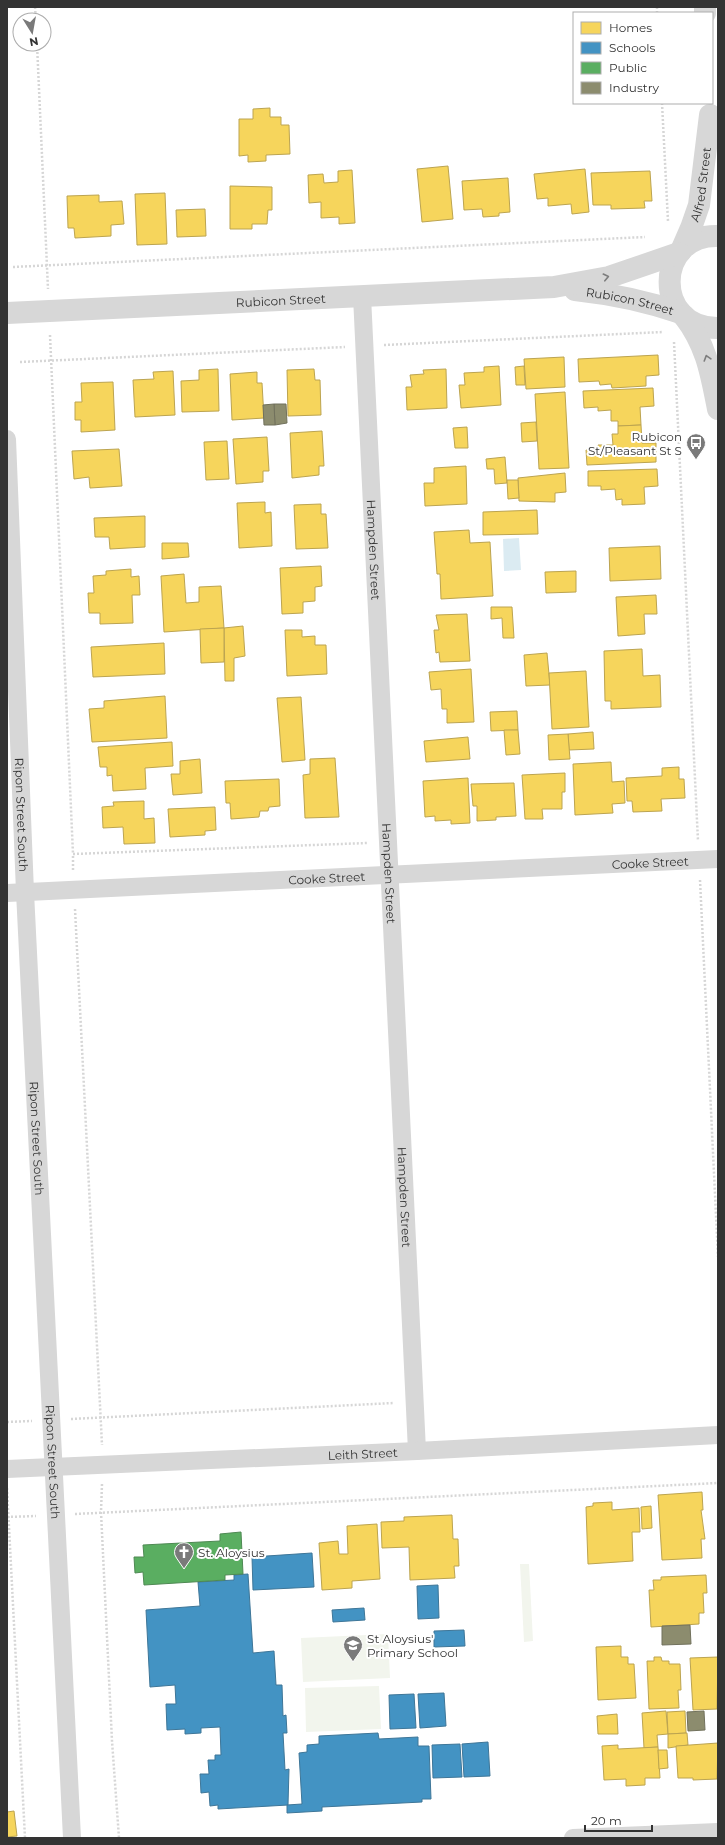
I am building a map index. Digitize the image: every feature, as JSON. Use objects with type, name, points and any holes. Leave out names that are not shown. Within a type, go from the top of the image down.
[{"type":"street","name":"Alfred Street","points":[[710,109],[718,158]]},
{"type":"street","name":"Alfred Street","points":[[710,109],[698,205],[692,228],[670,270],[669,284],[672,297],[697,334],[705,351],[718,410]]},
{"type":"street","points":[[680,252],[698,239],[708,236],[718,236]]},
{"type":"street","name":"Rubicon Street","points":[[7,313],[554,287],[609,276],[680,252]]},
{"type":"street","name":"Rubicon Street","points":[[554,287],[611,294],[648,302],[683,314],[701,326],[718,328]]},
{"type":"street","name":"Hampden Street","points":[[362,296],[416,1451]]},
{"type":"street","name":"Ripon Street South","points":[[7,439],[25,892],[72,1838]]},
{"type":"street","name":"Cooke Street","points":[[7,892],[718,859]]},
{"type":"street","name":"Leith Street","points":[[7,1469],[416,1451],[718,1435]]},
{"type":"street","points":[[573,1838],[718,1832]]},
{"type":"path","points":[[37,52],[48,290]]},
{"type":"path","points":[[662,104],[668,224]]},
{"type":"path","points":[[645,237],[645,244]]},
{"type":"path","points":[[13,267],[651,237]]},
{"type":"path","points":[[379,346],[649,332]]},
{"type":"path","points":[[50,335],[74,889],[103,1464],[101,1512],[112,1741],[119,1838]]},
{"type":"path","points":[[674,339],[718,1257]]},
{"type":"path","points":[[20,362],[350,346]]},
{"type":"path","points":[[73,854],[388,842]]},
{"type":"path","points":[[7,1422],[414,1402]]},
{"type":"path","points":[[7,1482],[25,1838]]},
{"type":"path","points":[[8,1517],[718,1483]]},
{"type":"shaded area","points":[[519,538],[521,570],[504,571],[503,539]]},
{"type":"shaded area","points":[[520,1564],[529,1564],[533,1641],[524,1642]]},
{"type":"shaded area","points":[[388,1634],[390,1678],[303,1682],[301,1638]]},
{"type":"shaded area","points":[[379,1686],[381,1729],[306,1732],[305,1688]]},
{"type":"building: Homes","points":[[270,108],[270,117],[281,117],[281,125],[289,125],[290,154],[266,155],[266,161],[248,162],[248,155],[239,156],[239,119],[253,119],[253,109]]},
{"type":"building: Homes","points":[[448,166],[453,219],[422,222],[417,169]]},
{"type":"building: Homes","points":[[585,169],[589,212],[572,214],[571,204],[548,206],[548,198],[537,199],[534,174]]},
{"type":"building: Homes","points":[[352,170],[355,223],[339,224],[339,217],[321,218],[321,202],[309,203],[308,175],[323,174],[324,183],[338,182],[338,171]]},
{"type":"building: Homes","points":[[650,171],[652,201],[644,201],[645,208],[611,209],[611,205],[593,205],[591,173]]},
{"type":"building: Homes","points":[[508,178],[510,212],[499,213],[499,216],[483,217],[482,209],[464,210],[462,181]]},
{"type":"building: Homes","points":[[230,186],[272,187],[272,210],[268,210],[267,224],[252,224],[252,229],[230,229]]},
{"type":"building: Homes","points":[[165,193],[167,244],[137,245],[135,194]]},
{"type":"building: Homes","points":[[99,195],[99,202],[122,201],[124,224],[111,225],[111,236],[75,238],[74,228],[68,228],[67,196]]},
{"type":"building: Homes","points":[[205,209],[206,236],[177,237],[176,210]]},
{"type":"building: Homes","points":[[658,355],[659,375],[646,376],[646,386],[612,388],[611,384],[600,385],[599,381],[579,382],[578,359]]},
{"type":"building: Homes","points":[[564,357],[565,387],[526,389],[524,359]]},
{"type":"building: Homes","points":[[499,366],[501,405],[461,408],[459,385],[465,385],[464,373],[484,372],[484,367]]},
{"type":"building: Homes","points":[[524,366],[525,385],[516,385],[515,367]]},
{"type":"building: Homes","points":[[218,369],[219,411],[182,412],[181,381],[199,380],[199,370]]},
{"type":"building: Homes","points":[[314,369],[315,380],[320,380],[321,415],[288,416],[287,370]]},
{"type":"building: Homes","points":[[446,369],[447,408],[407,410],[406,387],[412,387],[410,375],[424,374],[423,370]]},
{"type":"building: Homes","points":[[173,371],[175,415],[135,417],[133,380],[154,379],[153,372]]},
{"type":"building: Homes","points":[[257,372],[257,383],[262,383],[264,418],[232,420],[230,374]]},
{"type":"building: Homes","points":[[113,382],[115,430],[81,432],[81,420],[75,420],[75,402],[82,402],[81,383]]},
{"type":"building: Homes","points":[[653,388],[654,406],[640,407],[641,425],[618,426],[618,421],[611,421],[611,410],[598,411],[598,407],[584,408],[583,391]]},
{"type":"building: Homes","points":[[565,392],[569,468],[539,469],[535,394]]},
{"type":"building: Homes","points":[[536,422],[537,441],[522,442],[521,423]]},
{"type":"building: Homes","points":[[641,425],[642,443],[656,443],[656,462],[587,465],[586,450],[599,450],[598,445],[613,445],[612,434],[618,434],[618,426]]},
{"type":"building: Homes","points":[[467,427],[468,448],[455,448],[453,428]]},
{"type":"building: Homes","points":[[322,431],[324,466],[319,466],[319,475],[292,478],[290,433]]},
{"type":"building: Homes","points":[[267,437],[269,471],[263,471],[263,482],[236,484],[233,439]]},
{"type":"building: Homes","points":[[227,441],[229,479],[206,480],[204,442]]},
{"type":"building: Homes","points":[[119,449],[122,486],[90,488],[89,477],[74,479],[72,451]]},
{"type":"building: Homes","points":[[505,457],[507,483],[495,484],[494,469],[487,469],[486,459]]},
{"type":"building: Homes","points":[[466,466],[467,504],[425,506],[424,483],[434,483],[434,468]]},
{"type":"building: Homes","points":[[657,469],[658,486],[644,487],[645,504],[622,505],[622,499],[616,500],[615,489],[601,490],[601,486],[588,486],[588,471]]},
{"type":"building: Homes","points":[[565,473],[566,492],[555,493],[555,502],[519,501],[518,478]]},
{"type":"building: Homes","points":[[507,480],[518,480],[519,498],[508,499]]},
{"type":"building: Homes","points":[[265,502],[265,513],[271,512],[272,546],[239,548],[237,503]]},
{"type":"building: Homes","points":[[321,504],[321,514],[326,514],[328,548],[296,549],[294,505]]},
{"type":"building: Homes","points":[[537,510],[538,534],[483,535],[483,512]]},
{"type":"building: Homes","points":[[145,516],[145,547],[110,549],[109,537],[95,537],[94,518]]},
{"type":"building: Homes","points":[[469,530],[470,543],[490,542],[493,596],[441,599],[440,574],[437,574],[434,532]]},
{"type":"building: Homes","points":[[162,543],[188,543],[189,557],[162,559]]},
{"type":"building: Homes","points":[[660,546],[661,579],[610,581],[609,548]]},
{"type":"building: Homes","points":[[321,566],[322,586],[315,587],[315,601],[303,602],[303,613],[282,614],[280,568]]},
{"type":"building: Homes","points":[[131,569],[131,577],[139,576],[140,595],[132,595],[133,623],[100,624],[100,613],[89,613],[88,593],[94,593],[93,576],[106,575],[106,571]]},
{"type":"building: Homes","points":[[576,571],[576,592],[546,593],[545,572]]},
{"type":"building: Homes","points":[[184,574],[186,603],[199,602],[199,587],[221,586],[224,628],[164,632],[161,576]]},
{"type":"building: Homes","points":[[656,595],[657,614],[644,614],[645,634],[618,636],[616,597]]},
{"type":"building: Homes","points":[[491,607],[512,607],[514,638],[503,638],[502,618],[491,619]]},
{"type":"building: Homes","points":[[467,614],[470,661],[440,662],[439,652],[436,653],[434,630],[439,630],[436,615]]},
{"type":"building: Homes","points":[[243,626],[245,656],[234,658],[234,681],[225,681],[224,628]]},
{"type":"building: Homes","points":[[224,628],[224,662],[201,663],[200,629]]},
{"type":"building: Homes","points":[[285,630],[302,630],[302,637],[315,636],[315,645],[326,645],[327,674],[287,676]]},
{"type":"building: Homes","points":[[164,643],[165,674],[93,677],[91,647]]},
{"type":"building: Homes","points":[[642,649],[643,676],[660,675],[661,707],[611,709],[611,701],[605,701],[604,651]]},
{"type":"building: Homes","points":[[547,653],[550,685],[526,686],[524,655]]},
{"type":"building: Homes","points":[[471,669],[474,722],[447,723],[447,709],[442,709],[441,689],[431,690],[429,672]]},
{"type":"building: Homes","points":[[586,671],[589,727],[552,729],[549,673]]},
{"type":"building: Homes","points":[[165,696],[167,738],[92,742],[89,709],[104,708],[104,701]]},
{"type":"building: Homes","points":[[301,697],[305,760],[282,762],[277,698]]},
{"type":"building: Homes","points":[[517,711],[518,730],[491,731],[490,712]]},
{"type":"building: Homes","points":[[504,730],[518,730],[520,754],[506,755]]},
{"type":"building: Homes","points":[[593,732],[594,749],[569,750],[568,734]]},
{"type":"building: Homes","points":[[568,734],[570,759],[549,760],[548,735]]},
{"type":"building: Homes","points":[[468,737],[470,759],[426,762],[424,741]]},
{"type":"building: Homes","points":[[172,742],[173,766],[145,768],[146,789],[113,791],[112,775],[107,776],[107,767],[100,767],[98,747]]},
{"type":"building: Homes","points":[[335,758],[339,817],[305,818],[303,775],[310,774],[310,759]]},
{"type":"building: Homes","points":[[200,759],[202,793],[173,795],[171,774],[180,774],[180,761]]},
{"type":"building: Homes","points":[[611,762],[612,782],[624,781],[625,803],[612,804],[613,813],[575,815],[573,764]]},
{"type":"building: Homes","points":[[679,767],[679,779],[684,779],[685,798],[661,799],[662,811],[633,812],[632,801],[627,801],[626,778],[662,776],[662,768]]},
{"type":"building: Homes","points":[[565,773],[565,792],[562,792],[562,809],[542,809],[543,819],[525,819],[522,775]]},
{"type":"building: Homes","points":[[468,778],[470,823],[451,824],[451,820],[435,821],[435,816],[425,817],[423,781]]},
{"type":"building: Homes","points":[[279,779],[280,806],[269,807],[268,811],[260,811],[259,817],[231,819],[230,803],[226,803],[225,781]]},
{"type":"building: Homes","points":[[514,783],[516,816],[496,817],[496,820],[477,821],[477,806],[473,806],[471,784]]},
{"type":"building: Homes","points":[[144,801],[144,819],[154,818],[155,843],[124,844],[123,827],[103,828],[102,807],[114,806],[113,802]]},
{"type":"building: Homes","points":[[215,807],[216,830],[205,831],[205,835],[170,837],[168,809]]},
{"type":"building: Homes","points":[[702,1492],[703,1510],[701,1510],[705,1539],[701,1539],[702,1558],[662,1560],[658,1495]]},
{"type":"building: Homes","points":[[612,1502],[612,1510],[639,1508],[640,1532],[632,1532],[633,1561],[588,1564],[586,1507],[593,1506],[593,1503]]},
{"type":"building: Homes","points":[[651,1506],[652,1528],[642,1529],[641,1507]]},
{"type":"building: Homes","points":[[452,1515],[453,1539],[458,1539],[459,1566],[454,1566],[455,1578],[410,1580],[409,1547],[382,1548],[381,1522],[404,1521],[404,1517]]},
{"type":"building: Homes","points":[[377,1524],[380,1579],[352,1581],[352,1588],[322,1590],[319,1543],[338,1541],[339,1554],[348,1554],[347,1526]]},
{"type":"building: Homes","points":[[706,1575],[707,1593],[703,1593],[704,1613],[699,1613],[699,1624],[651,1627],[649,1590],[654,1590],[653,1580],[661,1580],[661,1577]]},
{"type":"building: Homes","points":[[621,1646],[621,1657],[628,1657],[628,1664],[634,1664],[636,1698],[598,1700],[596,1647]]},
{"type":"building: Homes","points":[[654,1657],[661,1657],[662,1661],[669,1661],[669,1664],[680,1664],[681,1690],[678,1690],[679,1708],[649,1709],[647,1661],[654,1661]]},
{"type":"building: Homes","points":[[718,1657],[717,1709],[693,1710],[690,1658]]},
{"type":"building: Homes","points":[[666,1711],[668,1734],[657,1735],[658,1747],[644,1748],[642,1713]]},
{"type":"building: Homes","points":[[685,1711],[686,1733],[668,1734],[667,1712]]},
{"type":"building: Homes","points":[[617,1714],[618,1734],[598,1734],[597,1716]]},
{"type":"building: Homes","points":[[687,1733],[688,1745],[668,1748],[668,1734]]},
{"type":"building: Homes","points":[[718,1743],[717,1779],[693,1780],[693,1778],[678,1778],[676,1746]]},
{"type":"building: Homes","points":[[618,1745],[618,1749],[658,1747],[660,1778],[645,1778],[645,1785],[626,1786],[626,1779],[604,1780],[602,1746]]},
{"type":"building: Homes","points":[[658,1750],[667,1750],[668,1768],[659,1769]]},
{"type":"building: Homes","points":[[14,1811],[17,1836],[7,1837],[7,1812]]},
{"type":"building: Schools","points":[[312,1553],[314,1587],[253,1590],[252,1557]]},
{"type":"building: Schools","points":[[248,1574],[253,1653],[274,1651],[276,1685],[282,1685],[283,1716],[286,1715],[287,1733],[283,1733],[285,1770],[289,1769],[288,1805],[218,1809],[218,1805],[210,1806],[209,1792],[201,1793],[200,1774],[209,1774],[208,1760],[215,1760],[215,1755],[221,1755],[220,1727],[201,1728],[201,1733],[185,1734],[185,1729],[167,1730],[166,1704],[176,1704],[175,1685],[150,1687],[146,1610],[200,1606],[198,1582],[234,1580],[234,1575]]},
{"type":"building: Schools","points":[[438,1585],[439,1618],[418,1619],[417,1586]]},
{"type":"building: Schools","points":[[364,1608],[365,1620],[333,1622],[332,1610]]},
{"type":"building: Schools","points":[[464,1630],[465,1646],[434,1647],[434,1631]]},
{"type":"building: Schools","points":[[444,1693],[446,1726],[420,1728],[418,1694]]},
{"type":"building: Schools","points":[[414,1694],[416,1728],[390,1729],[389,1695]]},
{"type":"building: Schools","points":[[378,1733],[379,1739],[418,1737],[418,1746],[429,1746],[431,1799],[422,1799],[422,1802],[322,1807],[322,1811],[287,1813],[287,1805],[302,1804],[299,1753],[307,1752],[307,1745],[319,1744],[319,1736]]},
{"type":"building: Schools","points":[[488,1742],[490,1776],[464,1777],[462,1744]]},
{"type":"building: Schools","points":[[460,1744],[462,1777],[433,1778],[432,1745]]},
{"type":"building: Public","points":[[241,1532],[243,1574],[225,1575],[225,1580],[144,1585],[143,1572],[135,1573],[134,1557],[144,1557],[143,1545],[220,1541],[220,1534]]},
{"type":"building: Industry","points":[[274,404],[286,404],[287,423],[275,425]]},
{"type":"building: Industry","points":[[274,404],[275,425],[264,425],[263,405]]},
{"type":"building: Industry","points":[[690,1625],[691,1644],[662,1645],[662,1626]]},
{"type":"building: Industry","points":[[704,1711],[705,1730],[688,1731],[687,1712]]},
{"type":"place","name":"Rubicon St/Pleasant St S","points":[[696,460]]},
{"type":"place","name":"St. Aloysius","points":[[184,1569]]},
{"type":"place","name":"St Aloysius' Primary School","points":[[353,1662]]}]
